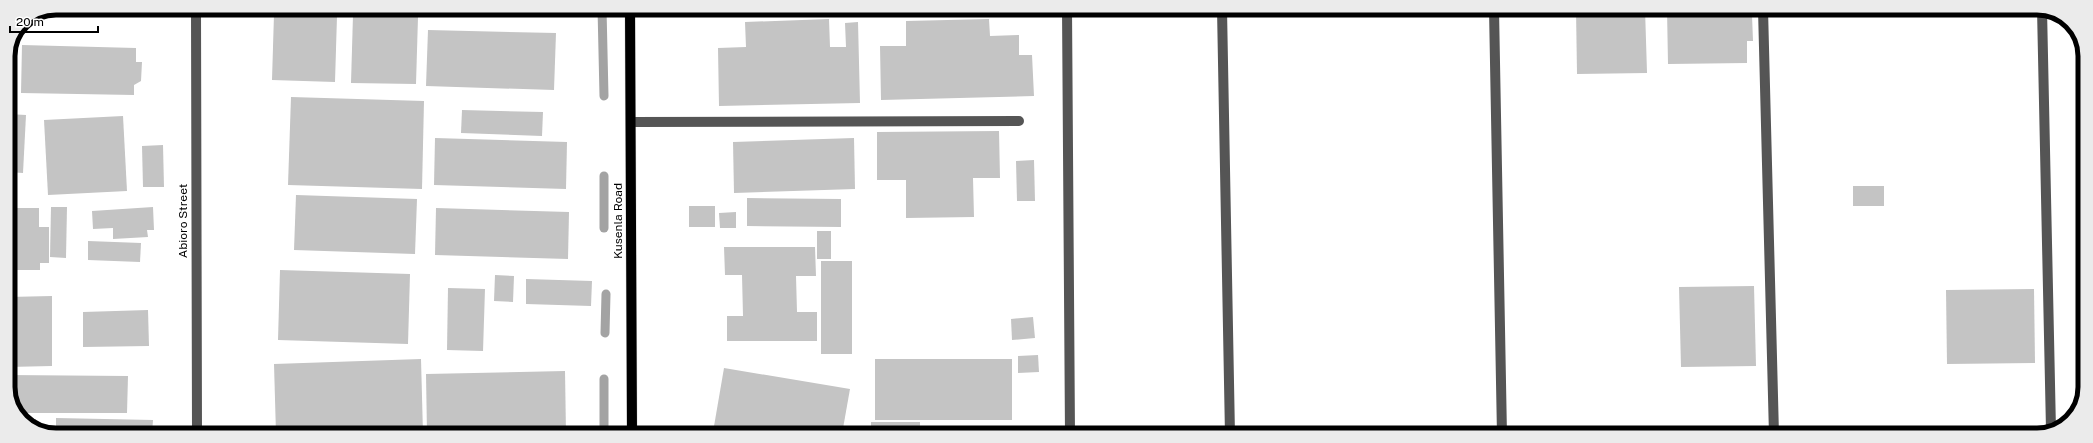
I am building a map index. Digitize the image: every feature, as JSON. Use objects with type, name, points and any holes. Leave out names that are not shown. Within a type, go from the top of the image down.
[{"type":"main road","name":"Kusenla Road","points":[[630,15],[632,428]]},
{"type":"street","name":"Abioro Street","points":[[196,15],[196,428]]},
{"type":"street","points":[[1067,15],[1070,428]]},
{"type":"street","points":[[1222,15],[1230,428]]},
{"type":"street","points":[[1494,15],[1502,428]]},
{"type":"street","points":[[1763,15],[1774,428]]},
{"type":"street","points":[[2042,16],[2052,425]]},
{"type":"street","points":[[630,122],[1019,121]]},
{"type":"building","points":[[274,15],[337,16],[335,82],[272,80]]},
{"type":"building","points":[[353,15],[418,17],[416,84],[351,83]]},
{"type":"building","points":[[1576,15],[1645,15],[1647,73],[1577,74]]},
{"type":"building","points":[[1667,15],[1752,15],[1753,41],[1747,41],[1747,63],[1668,64]]},
{"type":"building","points":[[829,19],[830,47],[846,47],[845,23],[858,22],[860,103],[719,106],[718,48],[746,47],[745,22]]},
{"type":"building","points":[[989,19],[990,36],[1019,35],[1019,55],[1032,55],[1034,96],[881,100],[880,46],[906,46],[906,21]]},
{"type":"building","points":[[428,30],[556,33],[554,90],[426,86]]},
{"type":"building","points":[[22,45],[136,48],[136,62],[142,62],[141,81],[134,85],[134,95],[21,93]]},
{"type":"building","points":[[291,97],[424,101],[422,189],[288,185]]},
{"type":"building","points":[[462,110],[543,112],[542,136],[461,133]]},
{"type":"building","points":[[15,114],[26,115],[23,173],[15,172]]},
{"type":"building","points":[[123,116],[127,191],[48,195],[44,120]]},
{"type":"building","points":[[999,131],[1000,178],[973,178],[974,217],[906,218],[906,180],[877,180],[877,132]]},
{"type":"building","points":[[435,138],[567,142],[566,189],[434,185]]},
{"type":"building","points":[[854,138],[855,189],[734,193],[733,142]]},
{"type":"building","points":[[163,145],[164,187],[143,187],[142,146]]},
{"type":"building","points":[[1034,160],[1035,201],[1017,201],[1016,161]]},
{"type":"building","points":[[1853,186],[1884,186],[1884,206],[1853,206]]},
{"type":"building","points":[[296,195],[417,199],[415,254],[294,250]]},
{"type":"building","points":[[747,198],[841,199],[841,227],[747,226]]},
{"type":"building","points":[[689,206],[715,206],[715,227],[689,227]]},
{"type":"building","points":[[51,207],[67,207],[66,258],[50,257]]},
{"type":"building","points":[[153,207],[154,230],[147,230],[148,237],[113,239],[113,228],[93,229],[92,211]]},
{"type":"building","points":[[15,208],[39,208],[39,227],[49,227],[49,263],[40,263],[40,270],[15,270]]},
{"type":"building","points":[[436,208],[569,212],[568,259],[435,255]]},
{"type":"building","points":[[736,212],[736,228],[720,228],[719,213]]},
{"type":"building","points":[[817,231],[831,231],[831,259],[817,259]]},
{"type":"building","points":[[88,241],[141,243],[140,262],[88,260]]},
{"type":"building","points":[[724,247],[815,247],[816,276],[796,276],[797,312],[817,312],[817,341],[727,341],[727,316],[743,316],[742,275],[725,275]]},
{"type":"building","points":[[821,261],[852,261],[852,354],[821,354]]},
{"type":"building","points":[[280,270],[410,274],[408,344],[278,340]]},
{"type":"building","points":[[495,275],[514,276],[513,302],[494,301]]},
{"type":"building","points":[[526,279],[592,281],[591,306],[526,304]]},
{"type":"building","points":[[1754,286],[1756,366],[1681,367],[1679,287]]},
{"type":"building","points":[[448,288],[485,289],[483,351],[447,350]]},
{"type":"building","points":[[2034,289],[2035,363],[1947,364],[1946,290]]},
{"type":"building","points":[[52,296],[52,366],[15,367],[15,297]]},
{"type":"building","points":[[148,310],[149,346],[83,347],[83,312]]},
{"type":"building","points":[[1033,317],[1035,338],[1012,340],[1011,319]]},
{"type":"building","points":[[1038,355],[1039,372],[1018,373],[1018,356]]},
{"type":"building","points":[[421,359],[423,428],[276,428],[274,364]]},
{"type":"building","points":[[875,359],[1012,359],[1012,420],[875,420]]},
{"type":"building","points":[[724,368],[850,389],[843,428],[714,428]]},
{"type":"building","points":[[565,371],[566,428],[427,428],[426,374]]},
{"type":"building","points":[[15,375],[128,376],[127,413],[24,413],[16,397]]},
{"type":"building","points":[[56,418],[153,420],[152,428],[56,428]]},
{"type":"building","points":[[871,422],[920,422],[920,428],[871,428]]},
{"type":"waterway","points":[[602,15],[604,96]]},
{"type":"waterway","points":[[604,176],[604,228]]},
{"type":"waterway","points":[[605,333],[606,294]]},
{"type":"waterway","points":[[604,379],[604,428]]}]
